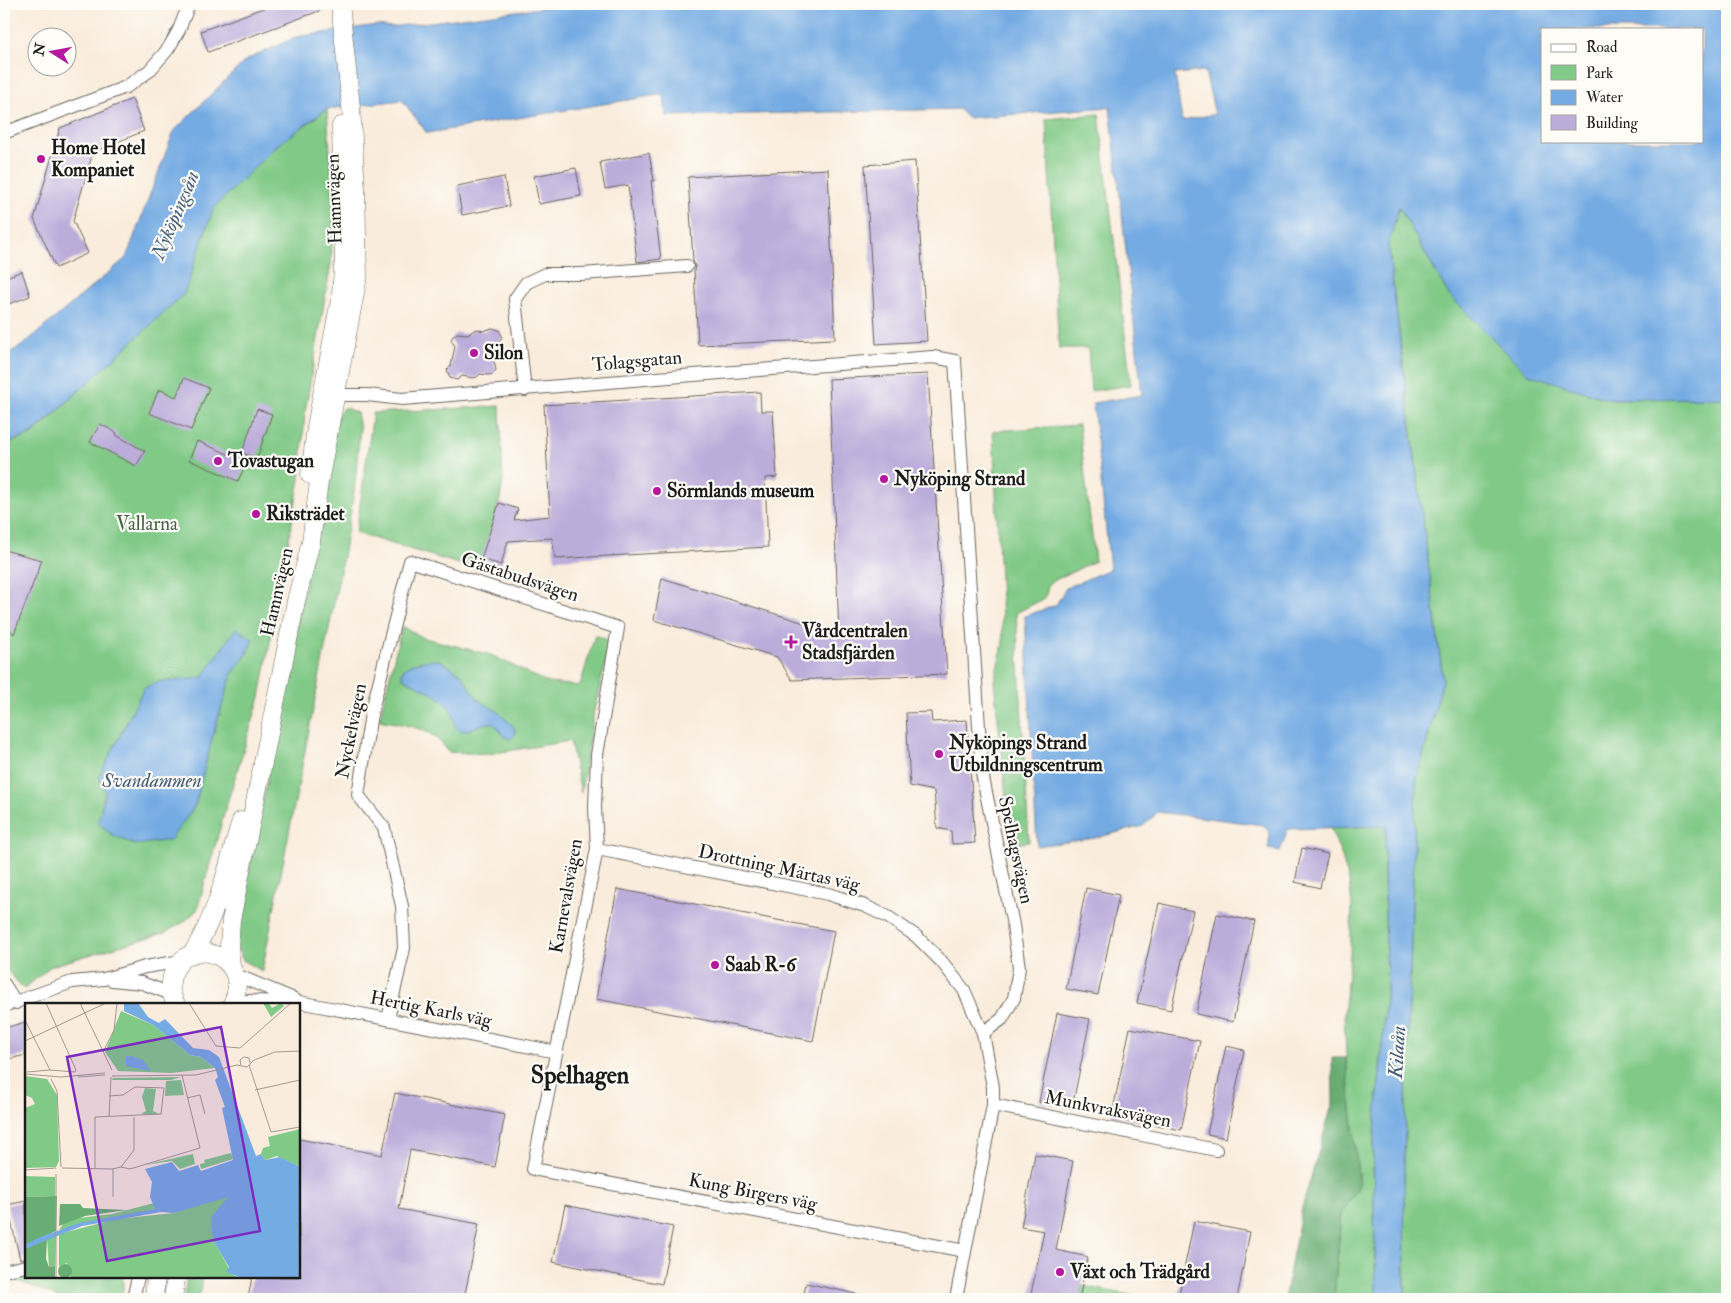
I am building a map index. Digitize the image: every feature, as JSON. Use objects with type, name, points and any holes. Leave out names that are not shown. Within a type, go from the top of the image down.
[{"type":"main road","points":[[329,4],[337,30]]},
{"type":"main road","points":[[337,30],[340,4]]},
{"type":"main road","name":"Hamnvägen","points":[[232,1003],[237,984],[229,947],[231,920],[296,601],[311,542],[329,395],[358,277],[356,190],[337,30]]},
{"type":"main road","name":"Hamnvägen","points":[[174,999],[172,976],[201,941],[211,917],[242,821],[301,540],[316,427],[329,395]]},
{"type":"main road","points":[[186,958],[203,952],[213,954],[223,958],[233,970]]},
{"type":"main road","points":[[154,1299],[156,1278]]},
{"type":"main road","points":[[173,1299],[176,1278]]},
{"type":"street","points":[[4,133],[126,87],[148,71],[168,49],[179,30],[188,4]]},
{"type":"street","points":[[525,390],[515,299],[526,283],[545,274],[582,274],[687,266]]},
{"type":"street","name":"Tolagsgatan","points":[[329,395],[367,395],[402,400],[703,374],[933,357],[955,361]]},
{"type":"street","name":"Spelhagsvägen","points":[[955,361],[982,773],[1013,925],[1019,968],[1014,998],[1002,1019],[983,1033]]},
{"type":"street","name":"Gästabudsvägen","points":[[410,561],[618,628]]},
{"type":"street","name":"Nyckelvägen","points":[[388,1019],[404,948],[402,906],[384,828],[358,795],[371,714],[410,561]]},
{"type":"street","name":"Karnevalsvägen","points":[[534,1169],[597,849],[594,807],[597,755],[618,628]]},
{"type":"street","name":"Drottning Märtas väg","points":[[597,849],[828,894],[865,906],[888,917],[916,936],[942,962],[964,990],[983,1033]]},
{"type":"street","points":[[4,984],[10,1005],[72,982],[104,979],[186,958]]},
{"type":"street","name":"Hertig Karls väg","points":[[233,970],[299,1002]]},
{"type":"street","points":[[104,979],[142,983],[174,999]]},
{"type":"street","name":"Hertig Karls väg","points":[[240,1003],[299,1002],[557,1052]]},
{"type":"street","points":[[956,1299],[993,1105],[993,1087],[983,1033]]},
{"type":"street","name":"Munkvraksvägen","points":[[993,1105],[1216,1150]]},
{"type":"street","name":"Kung Birgers väg","points":[[534,1169],[965,1251]]},
{"type":"street","points":[[4,1272],[25,1266]]},
{"type":"street","points":[[133,1299],[138,1278]]},
{"type":"green space","name":"Vallarna","points":[[327,109],[334,209],[331,264],[305,412],[300,479],[260,697],[197,910],[184,922],[164,933],[51,966],[24,989],[4,967],[4,445],[33,434],[183,294],[213,209],[275,147]]},
{"type":"green space","points":[[1099,114],[1131,385],[1091,391],[1088,348],[1059,348],[1046,119]]},
{"type":"green space","points":[[1399,206],[1449,295],[1607,399],[1727,398],[1727,1299],[1405,1299],[1404,1158],[1416,782],[1443,680],[1388,245]]},
{"type":"green space","points":[[500,406],[503,481],[499,503],[479,570],[356,533],[373,413]]},
{"type":"green space","points":[[344,407],[357,413],[360,429],[354,492],[262,971],[243,960],[235,944],[338,415]]},
{"type":"green space","points":[[1079,425],[1095,561],[1049,583],[1045,598],[1016,613],[1029,842],[1011,844],[994,681],[1003,643],[993,431]]},
{"type":"green space","points":[[402,626],[424,638],[491,655],[548,683],[580,686],[595,635],[611,641],[594,710],[581,793],[570,741],[488,754],[448,752],[435,737],[427,732],[418,728],[379,720]]},
{"type":"green space","points":[[1386,825],[1384,871],[1387,985],[1373,1157],[1376,1299],[1334,1299],[1341,1213],[1359,1185],[1347,1072],[1344,1014],[1350,954],[1352,906],[1349,881],[1330,827]]},
{"type":"green space","points":[[1332,1058],[1346,1058],[1359,1186],[1341,1214],[1334,1299],[1284,1299],[1302,1208],[1333,1102]]},
{"type":"green space","points":[[25,1277],[123,1278],[123,1289],[121,1299],[57,1299],[55,1296],[14,1279]]},
{"type":"green space","points":[[187,1278],[203,1278],[199,1299],[184,1299]]},
{"type":"green space","points":[[1082,1286],[1151,1299],[1079,1299]]},
{"type":"water","points":[[572,4],[1727,4],[1727,398],[1607,399],[1528,374],[1449,295],[1399,207],[1388,245],[1443,680],[1416,782],[1404,1164],[1405,1299],[1376,1299],[1373,1157],[1387,985],[1384,871],[1386,826],[1288,829],[1280,851],[1268,849],[1270,834],[1264,825],[1158,812],[1143,826],[1095,838],[1037,846],[1025,616],[1056,605],[1066,588],[1110,569],[1093,403],[1142,395],[1110,107],[967,118],[959,109],[666,116],[664,94],[427,133],[402,100],[327,109],[275,147],[213,209],[184,294],[32,434],[4,445],[4,356],[23,345],[126,258],[174,131],[246,60],[296,37],[377,25],[391,27]],"holes":[[[1205,71],[1215,114],[1182,121],[1175,74]]]},
{"type":"water","name":"Svandammen","points":[[236,628],[253,639],[246,656],[232,674],[213,735],[195,806],[170,840],[135,845],[111,834],[98,823],[105,792],[99,777],[144,688],[158,682],[202,678]]},
{"type":"water","points":[[440,660],[461,674],[478,700],[497,711],[514,727],[516,734],[511,739],[504,736],[493,723],[460,731],[455,726],[453,716],[443,701],[429,691],[403,678],[402,671],[410,665]]},
{"type":"building","points":[[274,4],[330,4],[330,7],[208,52],[201,31]]},
{"type":"building","points":[[132,99],[144,131],[93,152],[73,221],[88,253],[56,268],[34,219],[60,128]]},
{"type":"building","points":[[649,153],[654,181],[651,181],[661,259],[637,262],[628,185],[605,189],[600,162]]},
{"type":"building","points":[[915,161],[927,341],[876,344],[865,165]]},
{"type":"building","points":[[576,168],[581,196],[539,204],[534,176]]},
{"type":"building","points":[[828,169],[835,339],[698,345],[695,266],[693,261],[688,177]]},
{"type":"building","points":[[504,177],[509,206],[462,215],[457,186]]},
{"type":"building","points":[[22,271],[30,296],[4,306],[4,278]]},
{"type":"building","name":"Silon","points":[[492,328],[499,330],[502,336],[496,344],[494,361],[496,370],[493,374],[480,374],[473,378],[462,376],[457,380],[450,378],[447,370],[451,366],[455,346],[451,340],[453,336],[457,333],[467,334],[477,329],[483,331]]},
{"type":"building","name":"Nyköping Strand","points":[[928,374],[947,674],[792,680],[777,657],[654,620],[662,578],[839,634],[829,379]]},
{"type":"building","points":[[184,378],[209,388],[191,430],[149,413],[159,389],[176,397]]},
{"type":"building","name":"Sörmlands museum","points":[[760,392],[761,411],[773,411],[777,477],[765,478],[768,547],[555,559],[552,538],[508,541],[501,565],[481,559],[499,503],[518,509],[514,520],[550,516],[544,405]]},
{"type":"building","points":[[257,409],[272,414],[257,458],[242,453]]},
{"type":"building","points":[[100,424],[145,451],[136,466],[90,442]]},
{"type":"building","name":"Tovastugan","points":[[197,441],[247,462],[238,481],[189,460]]},
{"type":"building","points":[[4,550],[42,560],[14,634],[4,625]]},
{"type":"building","name":"Nyköpings Strand Utbildningscentrum","points":[[931,712],[932,722],[967,720],[975,843],[952,844],[951,831],[937,828],[934,791],[910,786],[906,713]]},
{"type":"building","points":[[1302,848],[1328,854],[1320,888],[1295,882]]},
{"type":"building","points":[[1086,888],[1119,895],[1098,995],[1066,989]]},
{"type":"building","name":"Saab R-6","points":[[617,889],[834,931],[813,1041],[596,999]]},
{"type":"building","points":[[1159,903],[1193,911],[1171,1010],[1137,1003]]},
{"type":"building","points":[[1217,914],[1254,921],[1233,1022],[1196,1014]]},
{"type":"building","points":[[1057,1013],[1090,1019],[1072,1108],[1039,1102]]},
{"type":"building","points":[[25,1022],[25,1055],[4,1060],[4,1028]]},
{"type":"building","points":[[1130,1028],[1200,1041],[1181,1130],[1112,1115]]},
{"type":"building","points":[[1226,1046],[1244,1050],[1226,1138],[1207,1134]]},
{"type":"building","points":[[395,1093],[505,1115],[495,1167],[410,1150],[399,1209],[479,1224],[464,1299],[248,1299],[252,1278],[300,1278],[300,1139],[382,1155]]},
{"type":"building","points":[[1035,1154],[1073,1161],[1056,1250],[1088,1257],[1079,1299],[1030,1299],[1044,1231],[1021,1227]]},
{"type":"building","points":[[25,1201],[25,1258],[20,1259],[7,1205]]},
{"type":"building","points":[[565,1205],[673,1227],[662,1284],[553,1262]]},
{"type":"building","points":[[1194,1221],[1250,1232],[1237,1299],[1178,1299]]},
{"type":"building","points":[[806,1283],[856,1294],[855,1299],[803,1299]]},
{"type":"place","name":"Home Hotel Kompaniet","points":[[41,159]]},
{"type":"place","name":"Silon","points":[[474,353]]},
{"type":"place","name":"Tovastugan","points":[[218,461]]},
{"type":"place","name":"Nyköping Strand","points":[[884,479]]},
{"type":"place","name":"Sörmlands museum","points":[[657,491]]},
{"type":"place","name":"Riksträdet","points":[[256,514]]},
{"type":"place","name":"Vårdcentralen Stadsfjärden","points":[[791,642]]},
{"type":"place","name":"Nyköpings Strand Utbildningscentrum","points":[[939,754]]},
{"type":"place","name":"Saab R-6","points":[[715,965]]},
{"type":"place","name":"Växt och Trädgård","points":[[1060,1272]]},
{"type":"district","name":"Spelhagen","points":[[580,1075]]},
{"type":"water label","name":"Nyköpingsån","points":[[175,215]]},
{"type":"water label","name":"Kilaån","points":[[1397,1052]]}]
